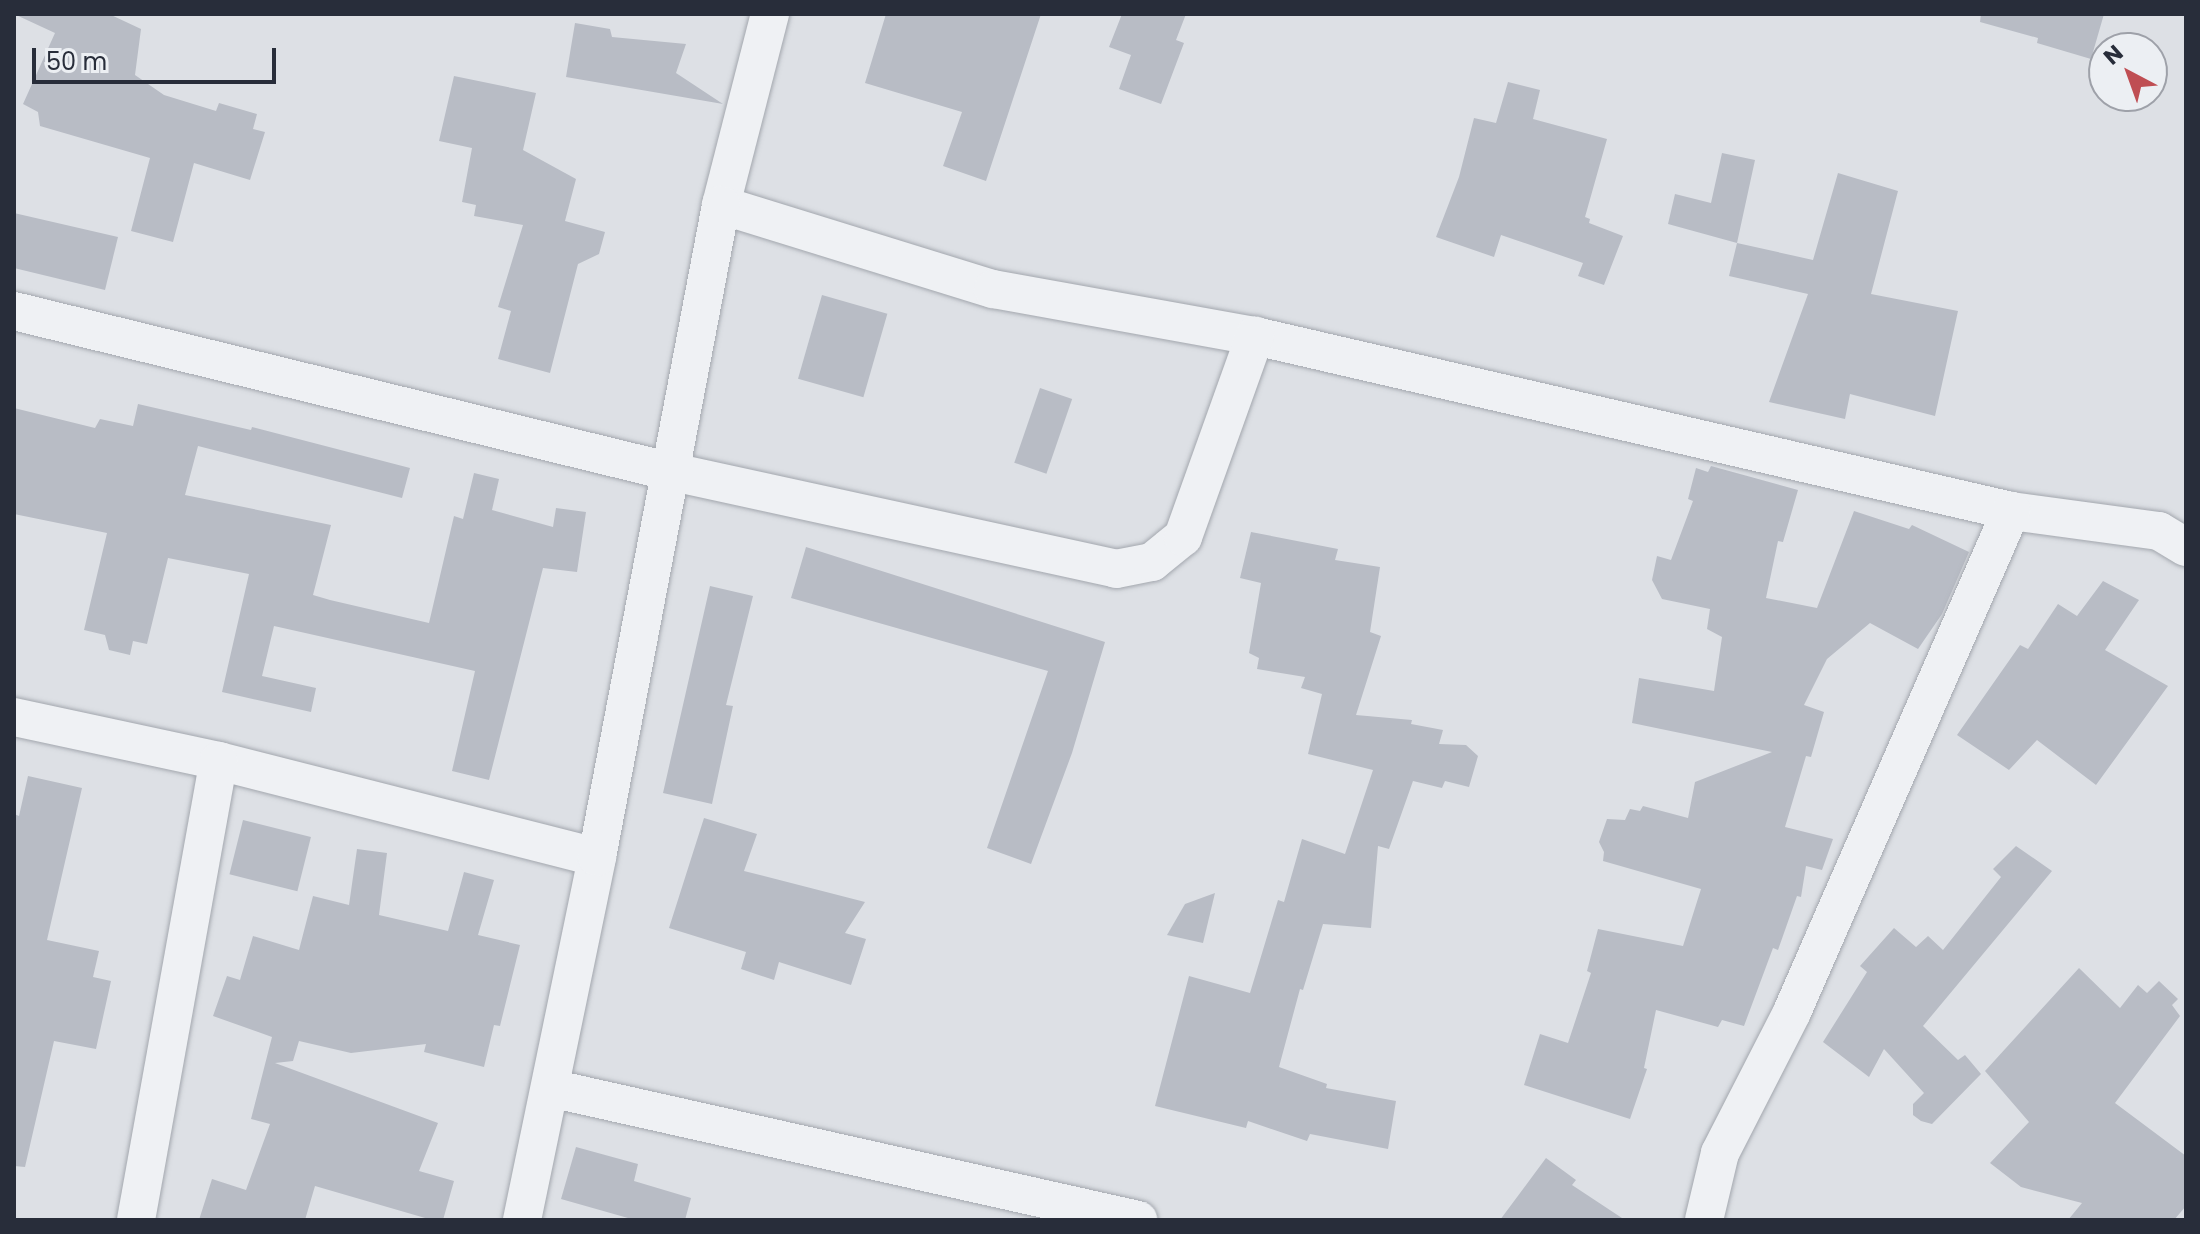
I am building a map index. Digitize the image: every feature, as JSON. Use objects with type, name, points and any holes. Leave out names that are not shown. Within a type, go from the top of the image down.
[{"type":"street","points":[[522,1220],[597,857],[721,205],[770,14]]},
{"type":"street","points":[[721,205],[993,289],[1255,336],[2011,511],[2159,531],[2186,547]]},
{"type":"street","points":[[14,311],[668,471],[1116,569],[1152,562],[1183,537],[1255,336]]},
{"type":"street","points":[[1704,1220],[1720,1153],[1792,1012],[2011,511]]},
{"type":"street","points":[[14,717],[219,761],[597,857]]},
{"type":"street","points":[[136,1220],[219,761]]},
{"type":"street","points":[[550,1088],[1138,1220]]},
{"type":"building","points":[[14,14],[109,14],[141,29],[135,75],[164,95],[216,111],[219,103],[257,114],[253,129],[265,132],[250,180],[194,163],[173,242],[131,231],[150,158],[40,126],[38,112],[23,104],[55,33]]},
{"type":"building","points":[[886,14],[1041,14],[986,181],[943,166],[962,112],[865,83]]},
{"type":"building","points":[[1122,14],[1186,14],[1176,40],[1184,43],[1161,104],[1119,89],[1131,55],[1109,47]]},
{"type":"building","points":[[1981,14],[2104,14],[2099,32],[2088,32],[2088,58],[2037,43],[2038,38],[1980,22]]},
{"type":"building","points":[[575,23],[610,29],[612,37],[686,44],[676,73],[723,104],[566,77]]},
{"type":"building","points":[[454,76],[536,93],[523,150],[576,179],[565,221],[605,232],[599,254],[578,264],[550,373],[498,359],[511,311],[498,307],[523,225],[474,216],[476,205],[462,202],[472,148],[439,141]]},
{"type":"building","points":[[1508,82],[1540,90],[1533,119],[1607,139],[1585,217],[1590,219],[1589,223],[1623,236],[1604,285],[1578,276],[1583,263],[1501,235],[1494,257],[1436,237],[1459,177],[1474,118],[1496,123]]},
{"type":"building","points":[[1722,153],[1755,160],[1737,243],[1668,224],[1675,194],[1711,203]]},
{"type":"building","points":[[1838,173],[1898,191],[1871,294],[1958,311],[1935,416],[1850,394],[1845,419],[1769,402],[1808,294],[1729,276],[1737,243],[1813,260]]},
{"type":"building","points":[[14,213],[118,237],[105,290],[14,268]]},
{"type":"building","points":[[822,295],[887,314],[863,397],[798,379]]},
{"type":"building","points":[[1040,388],[1072,399],[1046,474],[1014,463]]},
{"type":"building","points":[[138,404],[251,430],[252,427],[410,468],[402,498],[198,446],[185,495],[331,525],[313,595],[330,600],[429,623],[454,516],[463,519],[474,473],[499,479],[492,510],[553,527],[556,508],[586,512],[577,572],[543,568],[489,780],[452,771],[475,671],[274,626],[262,676],[316,688],[311,712],[222,692],[249,574],[168,558],[147,644],[133,641],[130,655],[109,650],[105,635],[84,630],[107,533],[14,514],[14,408],[95,428],[100,419],[133,426]]},
{"type":"building","points":[[1711,466],[1798,490],[1783,542],[1778,541],[1766,598],[1817,608],[1854,511],[1909,529],[1912,525],[1969,552],[1942,614],[1918,649],[1870,623],[1827,659],[1804,705],[1824,712],[1811,757],[1806,756],[1785,827],[1833,839],[1822,870],[1806,866],[1801,897],[1797,896],[1778,950],[1773,948],[1744,1026],[1722,1020],[1718,1027],[1656,1010],[1644,1068],[1647,1069],[1630,1119],[1524,1085],[1540,1034],[1568,1043],[1591,973],[1587,971],[1598,929],[1683,946],[1701,889],[1603,861],[1604,852],[1599,842],[1607,819],[1625,820],[1630,809],[1640,811],[1643,806],[1688,818],[1695,782],[1772,752],[1632,723],[1639,678],[1714,691],[1722,637],[1707,629],[1710,609],[1662,599],[1652,580],[1657,556],[1671,560],[1693,501],[1688,499],[1696,468],[1708,472]]},
{"type":"building","points":[[1251,532],[1338,549],[1335,560],[1380,567],[1370,632],[1381,636],[1356,715],[1412,720],[1411,724],[1443,730],[1439,744],[1466,745],[1478,756],[1469,787],[1445,781],[1442,788],[1413,781],[1389,849],[1378,846],[1371,928],[1323,924],[1303,990],[1300,989],[1279,1067],[1327,1084],[1326,1088],[1396,1101],[1388,1149],[1310,1134],[1307,1141],[1248,1121],[1246,1128],[1155,1106],[1189,976],[1250,993],[1278,900],[1284,902],[1302,839],[1345,854],[1373,770],[1308,754],[1322,694],[1301,688],[1305,677],[1257,669],[1259,658],[1249,653],[1261,583],[1240,578]]},
{"type":"building","points":[[806,547],[1105,642],[1072,753],[1031,864],[987,848],[1048,671],[791,598]]},
{"type":"building","points":[[2103,581],[2139,600],[2105,650],[2168,686],[2096,785],[2037,740],[2009,770],[1957,735],[2020,645],[2028,649],[2058,604],[2077,616]]},
{"type":"building","points":[[710,586],[753,596],[726,705],[733,706],[712,804],[663,793]]},
{"type":"building","points":[[28,776],[82,788],[47,940],[99,951],[93,977],[111,981],[96,1049],[54,1041],[25,1167],[14,1166],[14,814],[19,816]]},
{"type":"building","points":[[704,818],[757,834],[744,871],[865,902],[845,933],[866,939],[851,985],[779,962],[774,980],[741,969],[746,952],[669,928]]},
{"type":"building","points":[[243,820],[311,837],[297,891],[229,874]]},
{"type":"building","points":[[2016,846],[2052,871],[1923,1026],[1958,1060],[1965,1055],[1981,1074],[1932,1124],[1921,1121],[1913,1115],[1913,1104],[1924,1093],[1884,1049],[1869,1077],[1823,1042],[1867,972],[1860,966],[1894,928],[1916,947],[1928,936],[1943,950],[2001,877],[1993,869]]},
{"type":"building","points":[[357,849],[387,853],[379,915],[448,931],[464,872],[494,880],[478,935],[520,945],[500,1026],[494,1025],[484,1067],[424,1052],[426,1044],[351,1053],[299,1041],[293,1061],[275,1063],[438,1123],[419,1171],[454,1181],[443,1220],[432,1220],[315,1186],[305,1220],[199,1220],[212,1179],[246,1190],[270,1124],[251,1119],[272,1037],[213,1016],[227,976],[240,980],[253,936],[299,950],[313,896],[349,905]]},
{"type":"building","points":[[1215,893],[1203,943],[1167,935],[1185,904]]},
{"type":"building","points":[[2079,968],[2120,1008],[2138,985],[2147,993],[2159,981],[2178,999],[2172,1005],[2180,1016],[2115,1103],[2186,1156],[2186,1206],[2174,1220],[2068,1220],[2082,1203],[2021,1187],[1990,1163],[2029,1122],[1985,1071]]},
{"type":"building","points":[[576,1147],[638,1164],[634,1181],[691,1198],[685,1220],[635,1220],[561,1199]]},
{"type":"building","points":[[1546,1158],[1576,1180],[1572,1185],[1625,1220],[1500,1220]]}]
